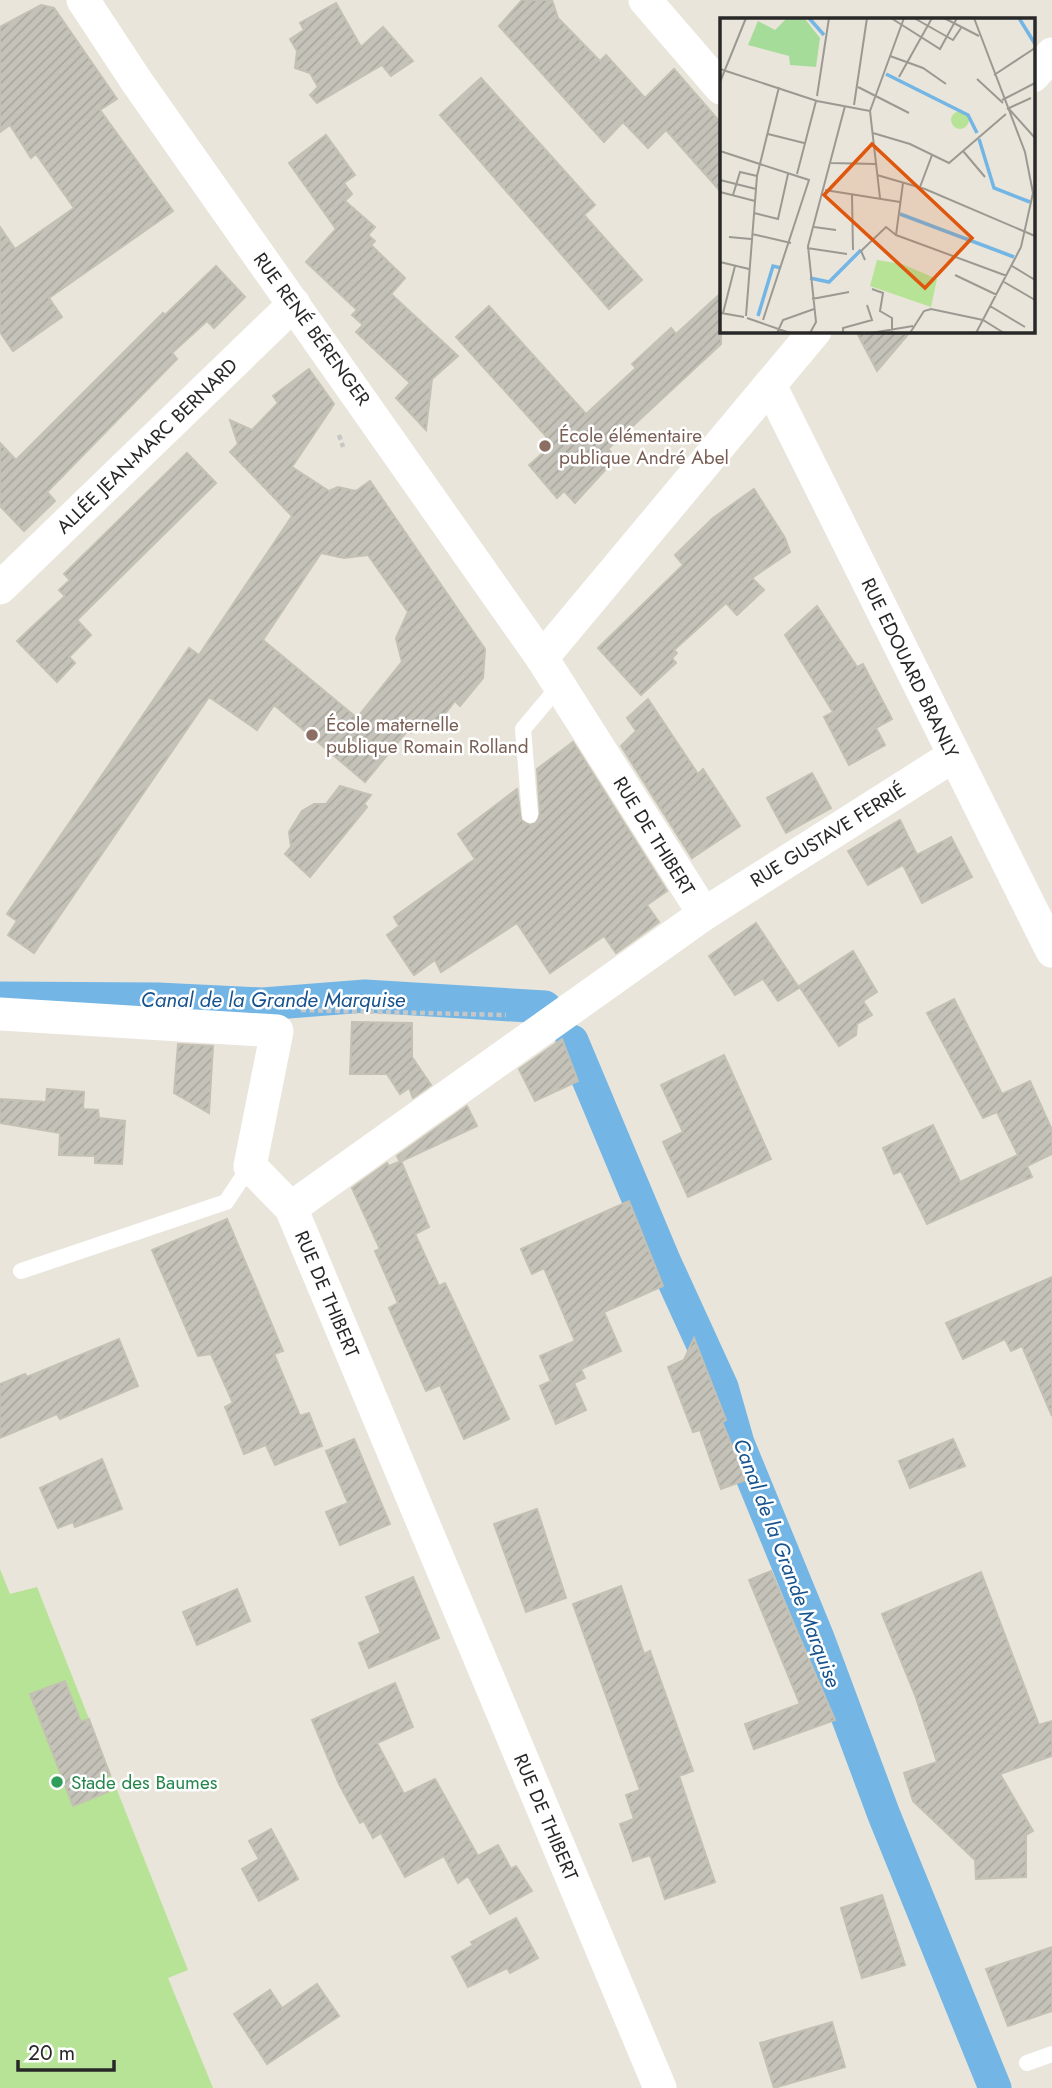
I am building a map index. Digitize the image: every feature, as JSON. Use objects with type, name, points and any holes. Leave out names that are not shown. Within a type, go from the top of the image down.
[{"type":"street","name":"RUE RENÉ BÉRENGER","points":[[83,0],[136,82],[551,672]]},
{"type":"street","points":[[645,0],[720,87]]},
{"type":"street","points":[[1034,75],[1052,54]]},
{"type":"street","name":"ALLÉE JEAN-MARC BERNARD","points":[[0,588],[293,304]]},
{"type":"street","points":[[551,672],[813,332]]},
{"type":"street","name":"RUE EDOUARD BRANLY","points":[[770,385],[1052,951]]},
{"type":"street","name":"RUE DE THIBERT","points":[[551,672],[704,914],[291,1208],[660,2088]]},
{"type":"street","name":"RUE GUSTAVE FERRIÉ","points":[[704,914],[953,756]]},
{"type":"street","points":[[0,1014],[277,1031],[250,1166],[291,1208]]},
{"type":"lane","points":[[530,815],[523,729],[551,672]]},
{"type":"lane","points":[[21,1271],[226,1202],[250,1166]]},
{"type":"lane","points":[[1027,2063],[1052,2054]]},
{"type":"path","points":[[339,435],[344,447]]},
{"type":"path","points":[[277,1031],[293,1010],[540,1016],[548,1025]]},
{"type":"green space","name":"Stade des Baumes","points":[[0,1569],[10,1594],[37,1587],[188,1970],[168,1978],[213,2088],[0,2088]]},
{"type":"building","points":[[522,0],[552,0],[558,18],[600,61],[606,55],[645,98],[674,69],[720,122],[720,191],[666,130],[648,148],[623,122],[604,142],[499,26]]},
{"type":"building","points":[[336,3],[361,47],[383,27],[413,61],[391,76],[382,65],[317,103],[310,95],[318,87],[310,73],[295,68],[297,51],[290,39],[304,30],[300,23]]},
{"type":"building","points":[[41,5],[54,8],[117,99],[100,110],[173,211],[49,298],[62,317],[13,351],[0,332],[0,227],[15,249],[74,208],[36,154],[31,158],[10,125],[0,132],[0,27]]},
{"type":"building","points":[[481,78],[595,205],[584,215],[642,280],[609,309],[440,115]]},
{"type":"building","points":[[326,135],[355,175],[344,183],[352,194],[345,201],[375,227],[368,235],[375,241],[371,245],[405,278],[391,294],[458,356],[432,379],[426,430],[396,398],[410,383],[356,332],[363,325],[352,315],[357,310],[306,262],[336,229],[289,163]]},
{"type":"building","points":[[216,266],[245,297],[214,328],[207,321],[172,353],[177,359],[47,492],[55,501],[24,531],[0,506],[0,443],[16,460],[163,313],[165,315]]},
{"type":"building","points":[[720,294],[721,344],[608,449],[616,458],[575,503],[564,491],[557,498],[529,465],[553,444],[456,337],[489,306],[586,414],[636,368],[632,364],[671,328],[676,334]]},
{"type":"building","points":[[857,332],[910,332],[877,371]]},
{"type":"building","points":[[309,369],[334,404],[292,467],[329,491],[338,487],[356,491],[370,481],[485,649],[483,678],[460,706],[455,701],[431,732],[419,723],[411,733],[408,730],[365,782],[274,705],[257,730],[209,697],[34,953],[8,935],[17,921],[7,914],[189,648],[199,655],[292,516],[230,452],[238,444],[230,420],[252,430],[278,403],[273,396]],"holes":[[[321,553],[344,558],[368,555],[408,612],[396,638],[402,662],[357,718],[263,640]]]},
{"type":"building","points":[[187,453],[216,483],[77,620],[91,635],[69,657],[75,663],[57,682],[17,641],[65,596],[59,590],[70,580],[64,574]]},
{"type":"building","points":[[754,489],[785,538],[790,552],[752,578],[764,590],[737,615],[726,603],[674,650],[677,653],[672,658],[676,663],[641,695],[598,648],[683,565],[675,555],[713,518]]},
{"type":"building","points":[[817,606],[857,667],[863,664],[892,719],[876,728],[885,745],[849,765],[824,717],[833,712],[785,635]]},
{"type":"building","points":[[648,699],[698,774],[703,769],[740,826],[692,858],[621,746],[636,731],[627,718]]},
{"type":"building","points":[[573,742],[667,891],[647,905],[659,922],[616,953],[604,936],[550,973],[517,923],[441,972],[435,960],[414,975],[387,935],[399,926],[394,917],[475,859],[458,834],[517,789],[521,820],[530,825],[536,823],[540,814],[537,769]]},
{"type":"building","points":[[812,773],[831,808],[786,833],[767,798]]},
{"type":"building","points":[[340,786],[371,795],[364,804],[367,807],[310,877],[285,854],[291,847],[289,832],[302,811],[314,804],[326,804]]},
{"type":"building","points":[[900,820],[917,855],[951,837],[972,877],[922,903],[903,865],[868,885],[848,851]]},
{"type":"building","points":[[756,923],[799,988],[778,1001],[763,979],[735,995],[709,956]]},
{"type":"building","points":[[853,951],[877,992],[863,1001],[872,1015],[857,1024],[856,1035],[839,1046],[799,986]]},
{"type":"building","points":[[954,999],[1002,1094],[1030,1081],[1052,1130],[1052,1154],[1027,1166],[1032,1177],[927,1224],[901,1171],[894,1174],[883,1148],[933,1125],[960,1182],[1018,1155],[997,1112],[983,1118],[927,1013]]},
{"type":"building","points":[[352,1022],[412,1023],[412,1057],[431,1085],[413,1098],[409,1088],[400,1094],[387,1074],[350,1074]]},
{"type":"building","points":[[562,1039],[578,1081],[535,1101],[519,1069]]},
{"type":"building","points":[[178,1044],[213,1046],[209,1113],[174,1093]]},
{"type":"building","points":[[724,1055],[771,1159],[688,1197],[663,1142],[683,1132],[661,1085]]},
{"type":"building","points":[[47,1089],[84,1092],[83,1109],[98,1110],[99,1118],[125,1121],[122,1164],[95,1163],[95,1156],[59,1155],[60,1133],[0,1123],[0,1099],[46,1102]]},
{"type":"building","points":[[467,1106],[477,1126],[400,1162],[397,1156]]},
{"type":"building","points":[[401,1161],[429,1227],[415,1234],[439,1286],[445,1283],[509,1419],[464,1439],[440,1385],[426,1391],[389,1308],[398,1303],[375,1251],[380,1249],[352,1188],[387,1163],[389,1166]]},
{"type":"building","points":[[629,1201],[663,1286],[604,1312],[621,1351],[581,1369],[585,1378],[574,1383],[586,1410],[556,1424],[540,1386],[551,1381],[540,1356],[575,1341],[544,1268],[532,1274],[521,1249]]},
{"type":"building","points":[[227,1219],[283,1351],[274,1354],[300,1416],[309,1413],[322,1446],[275,1465],[266,1445],[244,1454],[225,1407],[233,1403],[211,1354],[198,1356],[152,1250]]},
{"type":"building","points":[[1052,1277],[1052,1416],[1022,1346],[1011,1351],[1005,1339],[963,1359],[946,1323]]},
{"type":"building","points":[[694,1338],[726,1420],[722,1422],[746,1480],[721,1489],[700,1430],[693,1432],[668,1367],[684,1360]]},
{"type":"building","points":[[119,1339],[138,1386],[60,1419],[57,1414],[0,1438],[0,1384],[25,1374],[27,1377]]},
{"type":"building","points":[[354,1439],[390,1524],[340,1545],[326,1512],[348,1503],[326,1451]]},
{"type":"building","points":[[953,1439],[965,1466],[910,1488],[899,1461]]},
{"type":"building","points":[[102,1459],[122,1509],[75,1527],[73,1522],[58,1528],[40,1488]]},
{"type":"building","points":[[537,1509],[566,1598],[526,1612],[494,1524]]},
{"type":"building","points":[[771,1571],[835,1720],[754,1749],[745,1724],[800,1704],[749,1580]]},
{"type":"building","points":[[981,1572],[1039,1725],[1052,1721],[1052,1756],[1000,1774],[1033,1831],[1026,1835],[1026,1877],[976,1879],[975,1860],[913,1801],[904,1773],[937,1762],[915,1695],[882,1614]]},
{"type":"building","points":[[413,1577],[439,1638],[369,1668],[359,1643],[381,1633],[366,1597]]},
{"type":"building","points":[[621,1586],[644,1654],[650,1651],[693,1771],[679,1776],[715,1882],[665,1899],[650,1855],[633,1861],[620,1824],[634,1819],[626,1795],[640,1790],[573,1604]]},
{"type":"building","points":[[237,1589],[250,1621],[197,1645],[183,1612]]},
{"type":"building","points":[[65,1681],[81,1722],[89,1719],[110,1775],[103,1778],[108,1792],[73,1806],[30,1694]]},
{"type":"building","points":[[395,1683],[413,1727],[377,1743],[404,1794],[435,1779],[478,1856],[498,1845],[511,1869],[516,1866],[532,1891],[490,1914],[468,1876],[458,1883],[444,1856],[405,1877],[381,1833],[373,1838],[364,1821],[360,1823],[339,1784],[312,1720]]},
{"type":"building","points":[[271,1829],[298,1879],[259,1901],[242,1869],[259,1859],[249,1841]]},
{"type":"building","points":[[882,1895],[905,1965],[862,1978],[841,1908]]},
{"type":"building","points":[[516,1918],[538,1958],[510,1973],[507,1968],[468,1987],[452,1957],[473,1945],[471,1942]]},
{"type":"building","points":[[1052,1947],[1052,2011],[1008,2026],[986,1969]]},
{"type":"building","points":[[317,1984],[339,2016],[267,2064],[234,2014],[270,1990],[282,2008]]},
{"type":"building","points":[[832,2022],[845,2067],[774,2088],[760,2043]]},
{"type":"waterway","name":"Canal de la Grande Marquise","points":[[0,998],[158,999],[263,1004],[365,996],[545,1007]]},
{"type":"waterway","name":"Canal de la Grande Marquise","points":[[572,1041],[663,1258],[722,1387],[738,1443],[818,1638],[884,1815],[995,2088]]},
{"type":"place","name":"École élémentaire publique André Abel","points":[[545,446]]},
{"type":"place","name":"École maternelle publique Romain Rolland","points":[[312,735]]},
{"type":"place","name":"Stade des Baumes","points":[[57,1782]]}]
